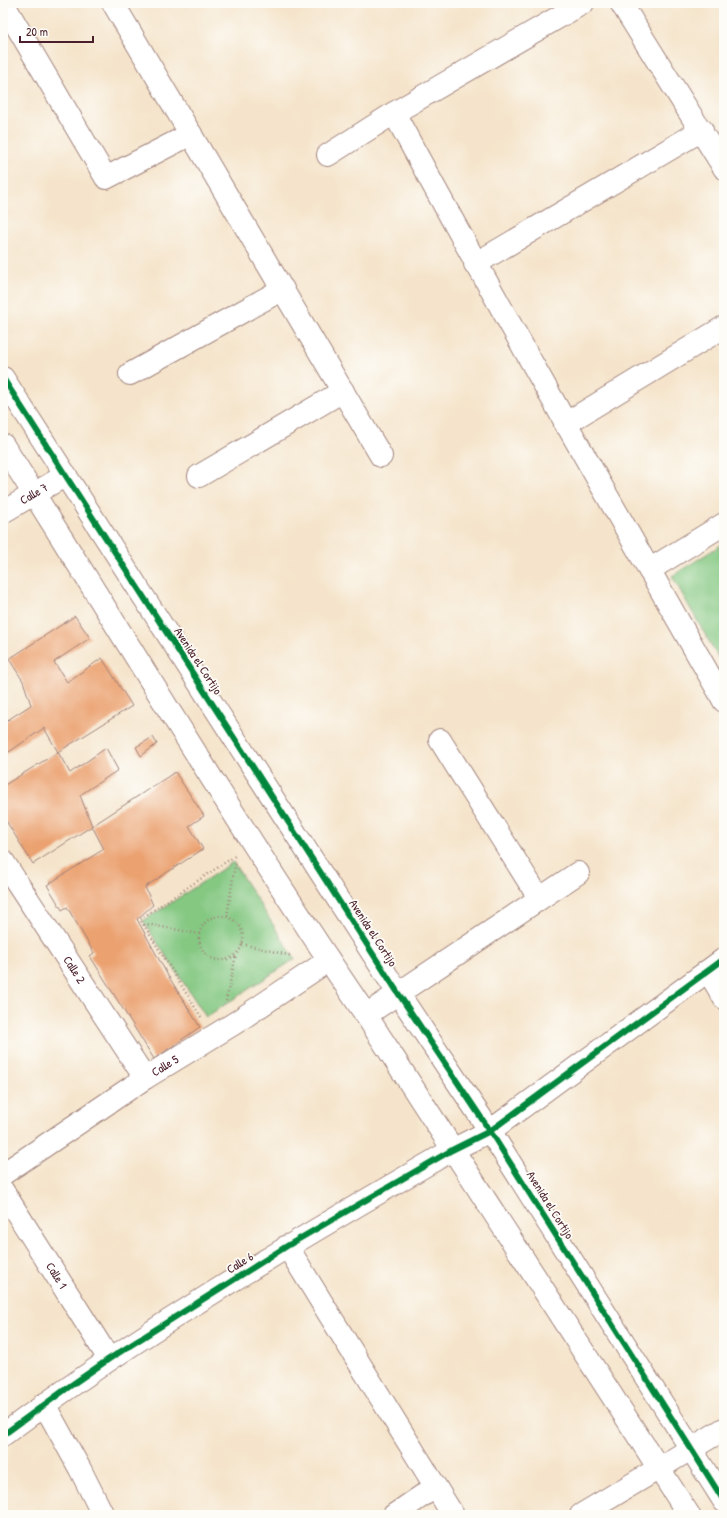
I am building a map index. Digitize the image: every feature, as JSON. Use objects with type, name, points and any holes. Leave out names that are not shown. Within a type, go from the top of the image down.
[{"type":"street","points":[[3,3],[106,178],[191,134]]},
{"type":"street","points":[[113,3],[381,456]]},
{"type":"street","points":[[328,155],[394,113],[583,3]]},
{"type":"street","points":[[621,3],[702,130],[724,168]]},
{"type":"street","points":[[394,113],[565,424],[724,701]]},
{"type":"street","points":[[476,264],[702,130]]},
{"type":"street","points":[[130,374],[283,289]]},
{"type":"street","points":[[565,424],[724,327]]},
{"type":"street","name":"Avenida el Cortijo","points":[[3,378],[398,993],[490,1131],[724,1501]]},
{"type":"street","points":[[199,476],[343,391]]},
{"type":"street","points":[[3,445],[256,847],[660,1468],[689,1515]]},
{"type":"street","name":"Calle 7","points":[[3,512],[66,475]]},
{"type":"street","points":[[649,570],[724,524]]},
{"type":"street","points":[[440,740],[539,898]]},
{"type":"street","name":"Calle 2","points":[[3,861],[146,1078]]},
{"type":"street","points":[[366,1015],[578,873]]},
{"type":"street","name":"Calle 5","points":[[3,1174],[146,1078],[236,1023],[329,960]]},
{"type":"street","points":[[716,965],[724,998]]},
{"type":"street","name":"Calle 6","points":[[3,1435],[44,1404],[109,1359],[287,1246],[452,1150],[490,1131],[716,965]]},
{"type":"street","name":"Calle 1","points":[[3,1192],[109,1359]]},
{"type":"street","points":[[287,1246],[453,1515]]},
{"type":"street","points":[[44,1404],[80,1469],[103,1515]]},
{"type":"street","points":[[581,1515],[724,1429]]},
{"type":"street","points":[[394,1515],[436,1487]]},
{"type":"path","points":[[227,916],[235,865],[256,847]]},
{"type":"path","points":[[212,1037],[140,919],[256,847]]},
{"type":"path","points":[[236,954],[228,959],[219,960],[210,958],[203,952],[199,943],[203,926],[218,916],[227,916],[236,922],[241,929],[243,936],[242,944],[236,954],[225,1005],[236,1023]]},
{"type":"path","points":[[144,925],[146,924],[200,934]]},
{"type":"path","points":[[242,944],[293,956],[317,942]]},
{"type":"green space","points":[[724,543],[724,668],[672,576]]},
{"type":"green space","points":[[233,862],[295,959],[206,1017],[143,921]]},
{"type":"building","points":[[75,616],[90,638],[54,662],[67,682],[102,658],[132,706],[58,752],[44,728],[3,756],[3,723],[31,705],[23,681],[9,659]]},
{"type":"building","points":[[153,737],[157,744],[141,756],[136,747]]},
{"type":"building","points":[[106,748],[118,770],[80,795],[92,826],[33,864],[3,816],[3,786],[58,752],[70,773]]},
{"type":"building","points":[[175,772],[204,816],[189,826],[203,849],[145,887],[153,905],[137,919],[167,974],[200,1027],[154,1059],[90,956],[94,953],[67,907],[62,910],[47,885],[104,849],[92,826]]},
{"type":"cycle path","points":[[3,378],[398,993],[490,1131],[724,1501]]},
{"type":"cycle path","points":[[3,1435],[109,1359],[287,1246],[452,1150],[490,1131],[724,959]]}]
